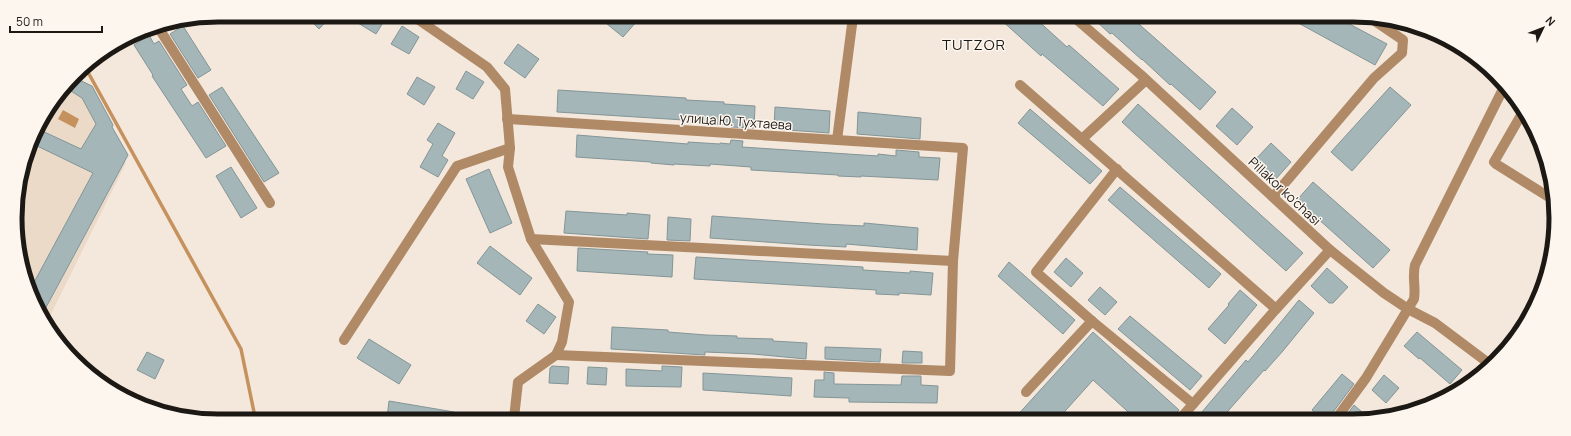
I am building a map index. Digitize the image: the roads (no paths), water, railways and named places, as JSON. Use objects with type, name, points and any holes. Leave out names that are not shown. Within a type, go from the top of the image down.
[{"type":"street","points":[[423,22],[487,67],[505,88],[510,148],[508,167],[530,239],[569,302],[562,342],[556,355],[518,382],[514,414]]},
{"type":"street","points":[[837,140],[852,22]]},
{"type":"street","name":"Pillakor ko'chasi","points":[[1080,22],[1146,80],[1330,250],[1384,293],[1408,309],[1435,323],[1486,362]]},
{"type":"street","points":[[1273,197],[1374,78],[1402,53],[1403,40],[1380,24]]},
{"type":"street","points":[[160,31],[270,203]]},
{"type":"street","points":[[1082,139],[1146,80]]},
{"type":"street","points":[[1020,85],[1276,309]]},
{"type":"street","points":[[1340,414],[1366,378],[1414,299],[1415,291],[1413,272],[1415,265],[1502,91]]},
{"type":"street","points":[[1520,116],[1494,162],[1548,196]]},
{"type":"street","name":"улица Ю. Тухтаева","points":[[507,119],[963,148],[953,261]]},
{"type":"street","points":[[344,340],[457,166],[510,148]]},
{"type":"street","points":[[1117,169],[1036,272],[1092,321],[1193,404]]},
{"type":"street","points":[[530,239],[953,261],[950,371],[556,355]]},
{"type":"street","points":[[1184,414],[1330,250]]},
{"type":"street","points":[[1026,392],[1092,321]]},
{"type":"waterway","points":[[88,72],[241,349],[254,414]]},
{"type":"district","name":"TUTZOR","points":[[974,45]]}]
